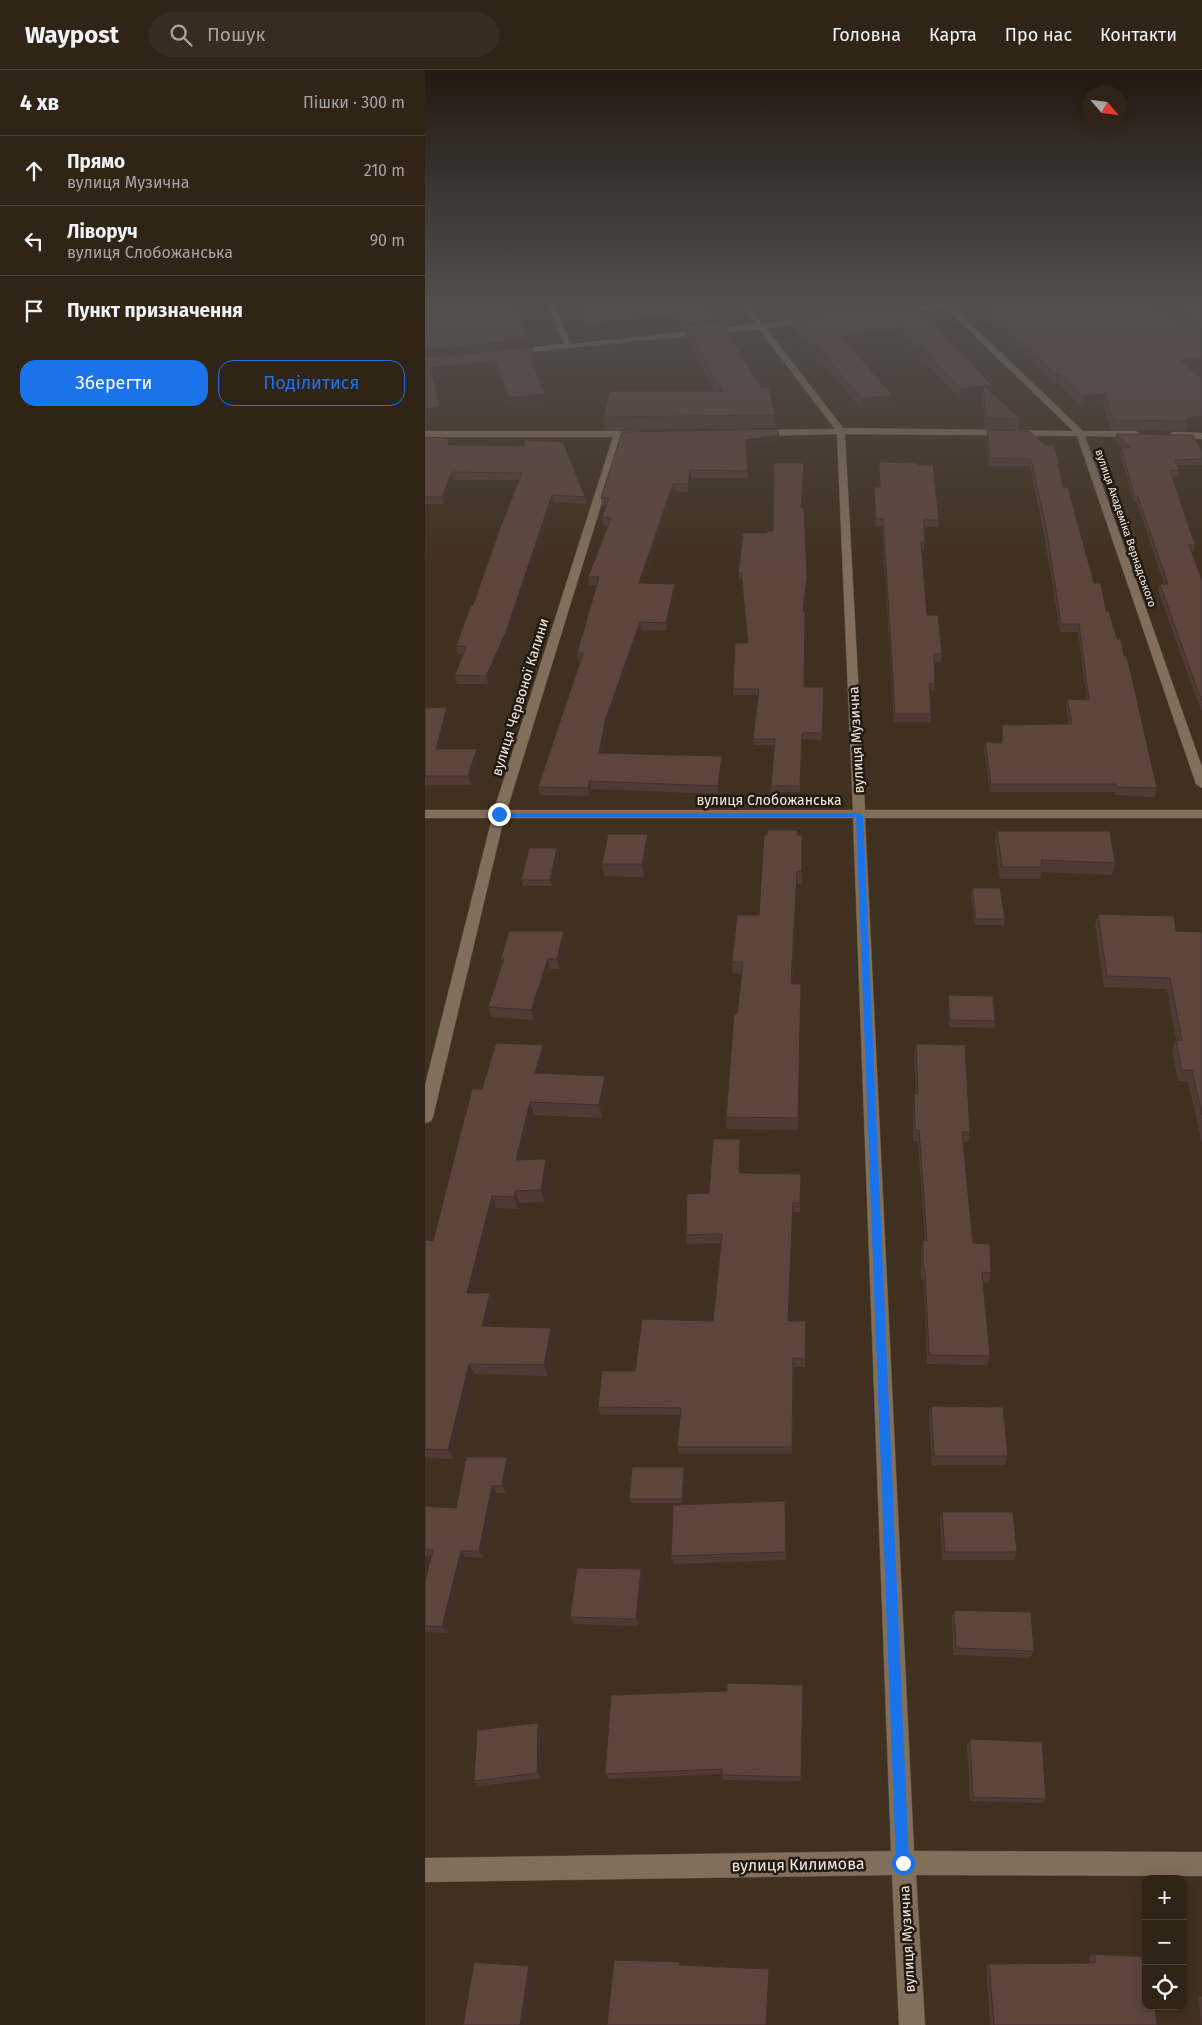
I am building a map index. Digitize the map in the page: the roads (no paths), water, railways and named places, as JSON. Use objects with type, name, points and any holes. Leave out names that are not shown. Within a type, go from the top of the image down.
[{"type":"street","points":[[809,390],[841,431]]},
{"type":"street","name":"вулиця Академіка Вернадського","points":[[1036,390],[1080,433],[1202,784]]},
{"type":"street","points":[[753,433],[841,431],[1146,435]]},
{"type":"street","name":"вулиця Музична","points":[[841,431],[911,2025]]},
{"type":"street","points":[[425,434],[647,434]]},
{"type":"street","name":"вулиця Червоної Калини","points":[[425,1117],[499,814],[618,434]]},
{"type":"street","points":[[1165,435],[1202,436]]},
{"type":"street","name":"вулиця Слобожанська","points":[[425,814],[1202,814]]},
{"type":"street","name":"вулиця Килимова","points":[[425,1870],[903,1863],[1202,1864]]}]
